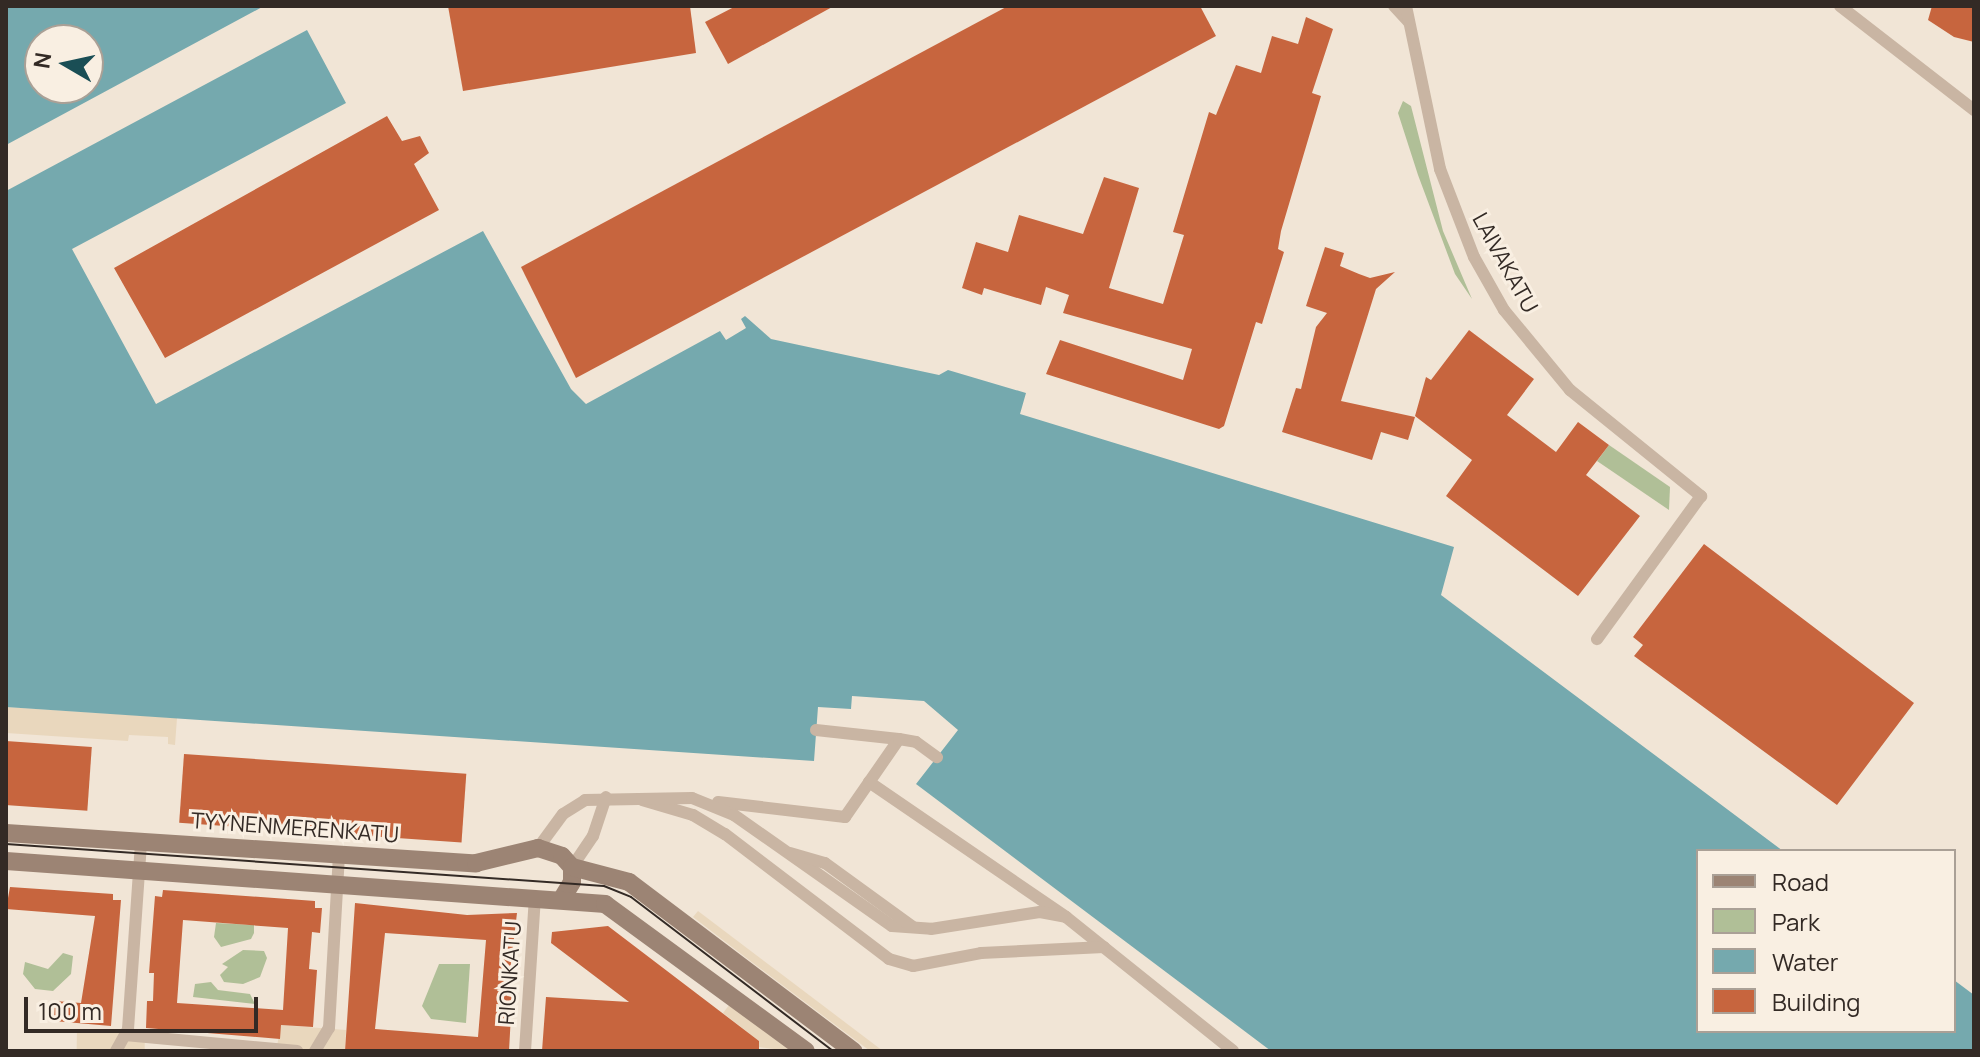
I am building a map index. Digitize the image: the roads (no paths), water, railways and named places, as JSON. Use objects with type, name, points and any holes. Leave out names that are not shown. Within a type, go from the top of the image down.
[{"type":"main road","name":"TYYNENMERENKATU","points":[[6,833],[476,863],[538,848]]},
{"type":"main road","points":[[538,848],[562,856],[572,867],[629,882],[853,1051]]},
{"type":"main road","points":[[6,861],[595,902],[622,912],[806,1051]]},
{"type":"main road","points":[[561,900],[572,882],[572,867]]},
{"type":"street","points":[[1394,6],[1409,22]]},
{"type":"street","name":"LAIVAKATU","points":[[1406,6],[1440,169],[1474,257],[1504,310],[1570,390],[1701,496],[1597,639]]},
{"type":"street","points":[[1840,6],[1954,91],[1974,110]]},
{"type":"street","points":[[1954,91],[1974,91]]},
{"type":"street","points":[[816,730],[916,742],[937,757]]},
{"type":"street","points":[[538,848],[563,814],[585,800],[606,797],[692,798],[845,817],[899,739]]},
{"type":"street","points":[[869,782],[1066,917],[1233,1051]]},
{"type":"street","points":[[627,796],[693,815],[725,834],[889,959],[913,966],[981,953],[1104,947]]},
{"type":"street","points":[[572,867],[593,836],[606,797]]},
{"type":"street","points":[[692,798],[716,804],[878,920],[916,929],[1040,912],[1066,917]]},
{"type":"street","points":[[116,1051],[125,1035],[141,841]]},
{"type":"street","points":[[315,1051],[329,1028],[339,855]]},
{"type":"street","name":"RIONKATU","points":[[525,1051],[535,898]]},
{"type":"street","points":[[125,1035],[297,1051]]},
{"type":"water","points":[[6,6],[264,6],[104,92],[104,24],[24,24],[24,104],[82,104],[6,145]]},
{"type":"water","points":[[307,30],[346,103],[72,249],[156,404],[483,231],[571,389],[586,404],[720,331],[726,340],[746,328],[741,319],[745,316],[771,339],[939,375],[948,370],[1026,393],[1020,414],[1454,547],[1441,595],[1780,849],[1696,849],[1696,1033],[1956,1033],[1956,982],[1974,995],[1974,1051],[1271,1051],[916,784],[958,730],[924,701],[852,696],[851,709],[818,707],[814,761],[6,707],[6,191]]},
{"type":"tram line","points":[[6,844],[604,886],[631,897],[833,1051]]}]
